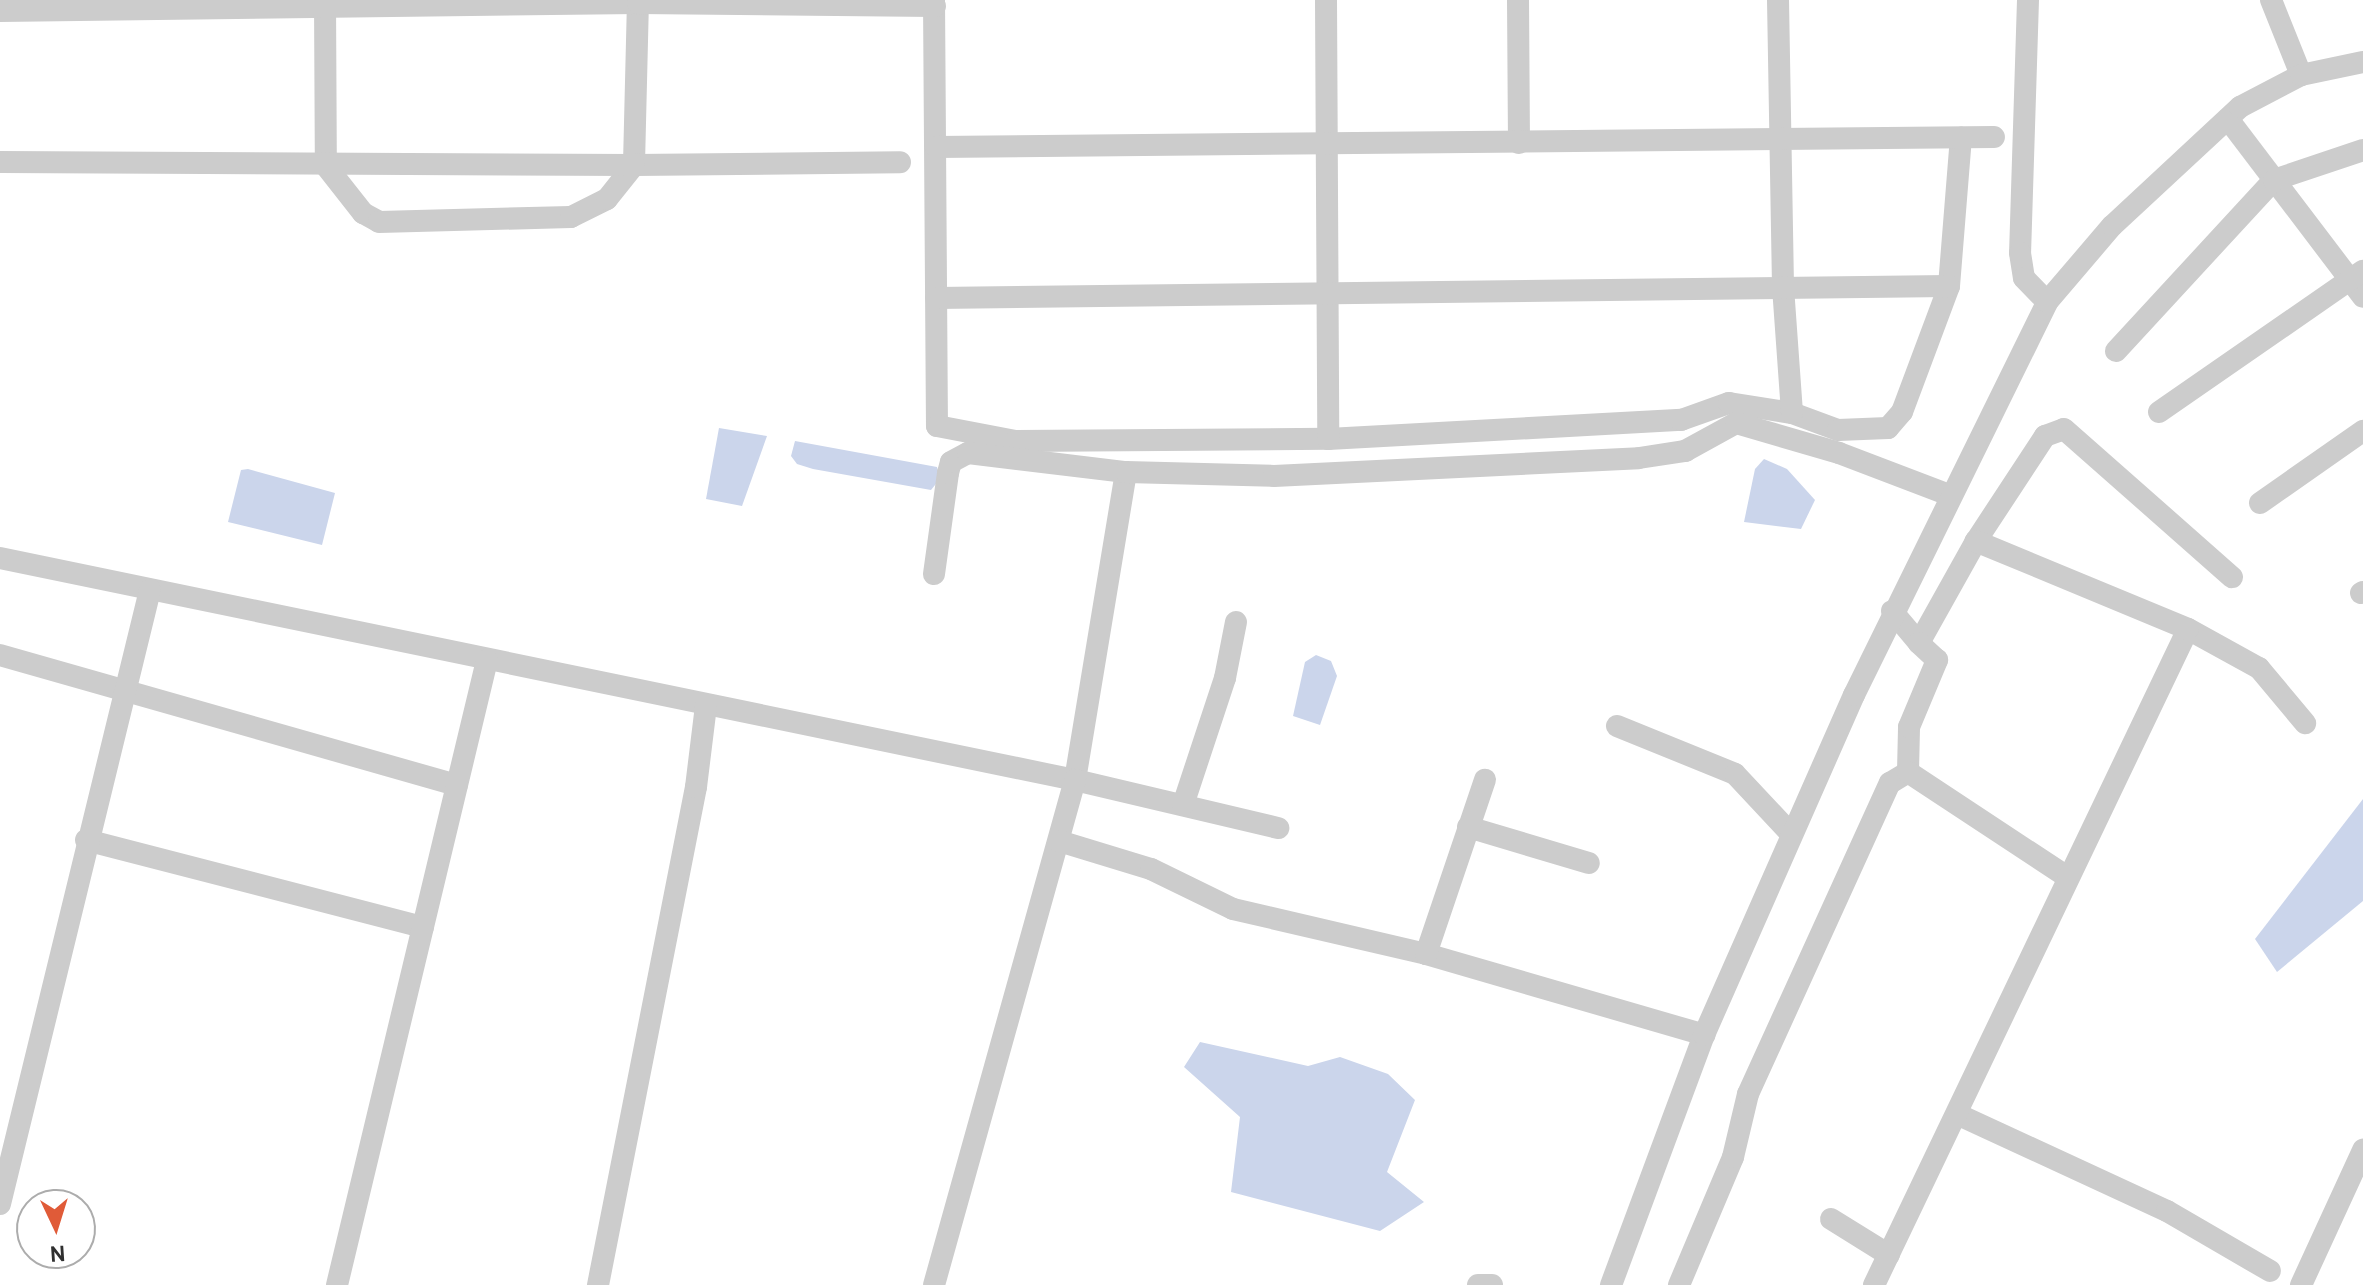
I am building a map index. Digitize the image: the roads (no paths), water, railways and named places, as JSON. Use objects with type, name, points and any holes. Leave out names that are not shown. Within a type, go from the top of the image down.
[{"type":"street","points":[[1326,0],[1328,439]]},
{"type":"street","points":[[1518,0],[1519,143]]},
{"type":"street","points":[[1778,0],[1783,287],[1792,413]]},
{"type":"street","points":[[2028,0],[2020,253],[2024,278],[2047,302]]},
{"type":"street","points":[[2271,0],[2301,75]]},
{"type":"street","points":[[325,3],[326,166],[363,213],[379,222],[571,217],[607,199],[634,165],[638,2]]},
{"type":"street","points":[[0,11],[325,3],[934,3],[937,426],[1016,441],[1328,439],[1681,420],[1729,403],[1792,413],[1838,430],[1888,428],[1902,412],[1949,286],[1961,137]]},
{"type":"street","points":[[1611,1285],[1704,1035],[1792,835],[1892,611],[2047,302],[2112,226],[2228,119],[2301,75],[2363,62]]},
{"type":"street","points":[[2159,412],[2359,283],[2228,119]]},
{"type":"street","points":[[936,147],[1994,137]]},
{"type":"street","points":[[2116,351],[2274,180],[2363,150]]},
{"type":"street","points":[[0,162],[326,166],[900,162]]},
{"type":"street","points":[[936,298],[1327,297],[1949,286]]},
{"type":"street","points":[[934,574],[948,473],[959,456],[1126,472],[1274,476],[1639,458],[1685,451],[1736,423],[1839,453],[1949,495]]},
{"type":"street","points":[[1919,643],[1976,541],[2045,436],[2064,429],[2232,577]]},
{"type":"street","points":[[2260,503],[2363,431]]},
{"type":"street","points":[[934,1285],[1075,780],[1126,472]]},
{"type":"street","points":[[1976,541],[2188,629],[2259,668],[2305,723]]},
{"type":"street","points":[[0,558],[1075,780],[1278,828]]},
{"type":"street","points":[[0,1204],[86,840],[150,590]]},
{"type":"street","points":[[1892,611],[1937,660],[1909,727],[1908,772]]},
{"type":"street","points":[[1183,805],[1225,678],[1236,622]]},
{"type":"street","points":[[1874,1285],[1959,1115],[2066,876],[2188,629]]},
{"type":"street","points":[[0,655],[457,785]]},
{"type":"street","points":[[337,1285],[487,660]]},
{"type":"street","points":[[598,1285],[694,802],[706,706]]},
{"type":"street","points":[[1617,726],[1735,774],[1792,835]]},
{"type":"street","points":[[1908,772],[2066,876]]},
{"type":"street","points":[[1679,1285],[1710,1218],[1748,1094],[1890,783],[1908,772]]},
{"type":"street","points":[[1426,954],[1485,780]]},
{"type":"street","points":[[1468,827],[1589,863]]},
{"type":"street","points":[[86,840],[423,927]]},
{"type":"street","points":[[1059,841],[1151,869],[1233,909],[1426,954],[1704,1035]]},
{"type":"street","points":[[1959,1115],[2167,1211],[2270,1271]]},
{"type":"street","points":[[2301,1285],[2363,1150]]},
{"type":"street","points":[[1831,1219],[1889,1255]]},
{"type":"street","points":[[1478,1285],[1492,1285]]},
{"type":"water","points":[[719,428],[767,436],[742,506],[706,499]]},
{"type":"water","points":[[795,441],[937,467],[940,479],[931,490],[813,469],[797,464],[791,456]]},
{"type":"water","points":[[1764,459],[1787,469],[1815,500],[1801,529],[1744,522],[1755,469]]},
{"type":"water","points":[[248,469],[335,493],[322,545],[228,522],[241,470]]},
{"type":"water","points":[[1316,655],[1331,661],[1337,676],[1320,725],[1293,716],[1305,662]]},
{"type":"water","points":[[2363,799],[2363,901],[2277,972],[2255,939]]},
{"type":"water","points":[[1200,1042],[1308,1066],[1340,1057],[1388,1074],[1415,1100],[1387,1172],[1424,1202],[1380,1231],[1231,1192],[1240,1117],[1184,1067]]}]
